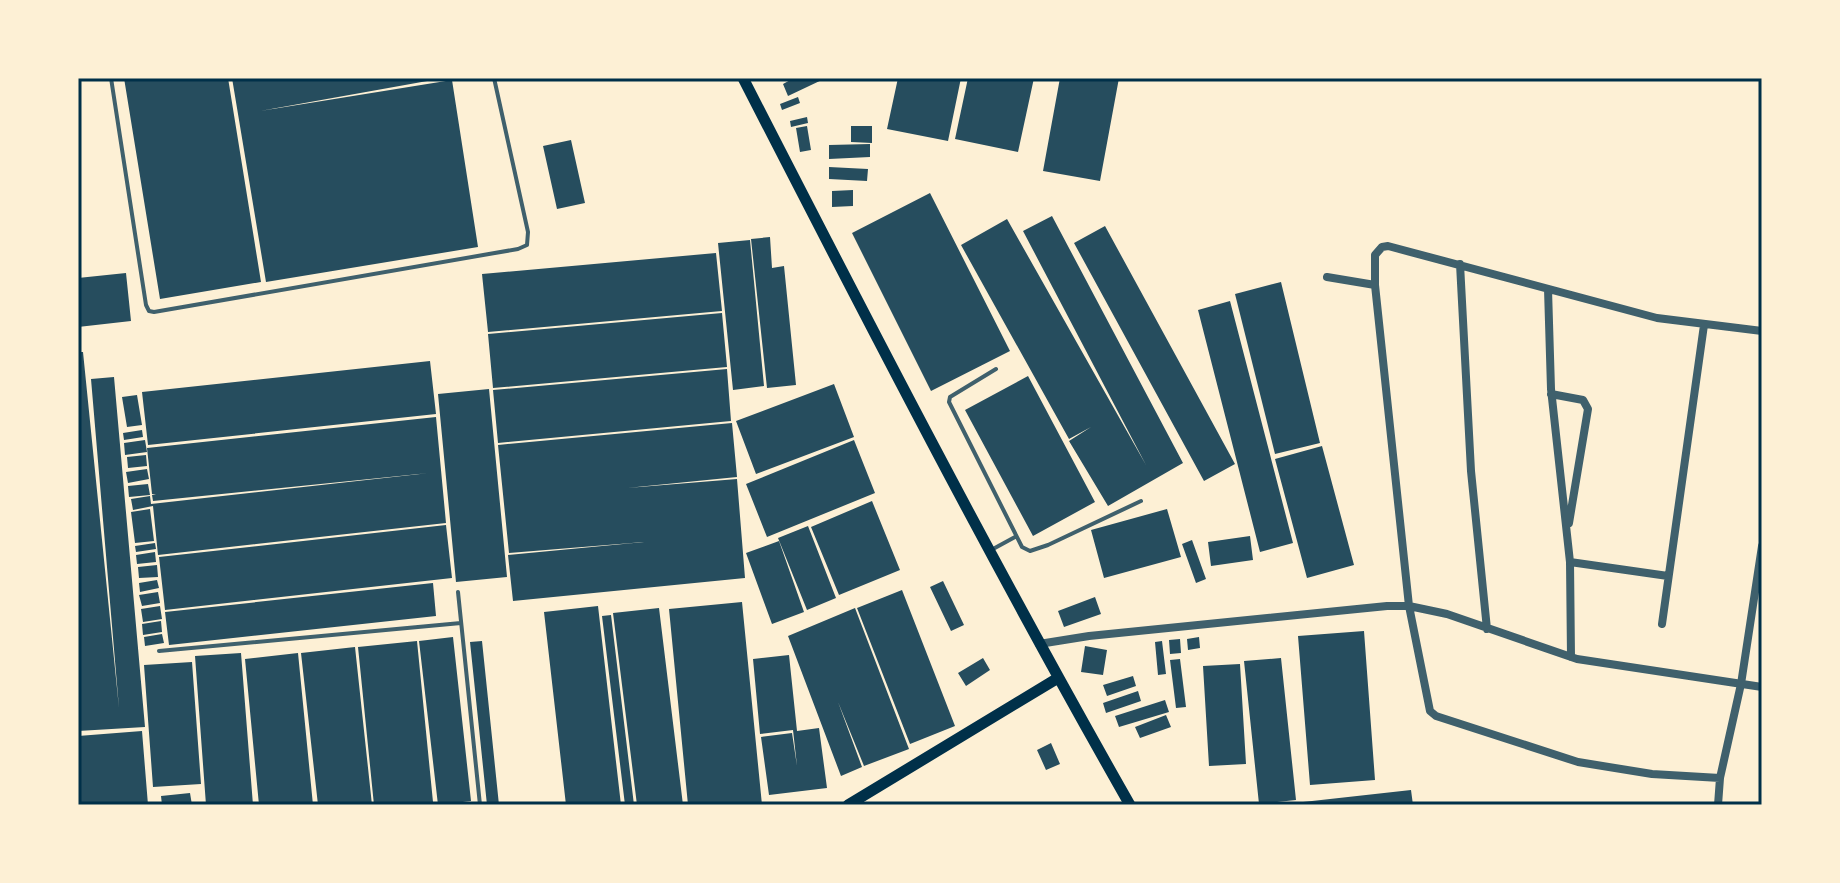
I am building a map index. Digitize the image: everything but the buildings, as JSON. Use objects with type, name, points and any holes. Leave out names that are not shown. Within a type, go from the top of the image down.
[{"type":"main road","points":[[743,78],[989,551],[1130,805]]},
{"type":"main road","points":[[848,805],[1058,678]]},
{"type":"street","points":[[1720,778],[1652,774],[1578,762],[1436,716],[1429,707],[1409,606],[1375,285],[1375,255],[1382,247],[1460,264],[1657,318],[1762,331]]},
{"type":"street","points":[[1460,264],[1471,471],[1487,629]]},
{"type":"street","points":[[1327,277],[1375,285]]},
{"type":"street","points":[[1548,289],[1551,394],[1570,562],[1571,657]]},
{"type":"street","points":[[1662,624],[1704,325]]},
{"type":"street","points":[[1551,394],[1583,400],[1588,409],[1567,532]]},
{"type":"street","points":[[1718,805],[1720,778],[1741,684],[1762,546]]},
{"type":"street","points":[[1570,562],[1668,576]]},
{"type":"street","points":[[1039,644],[1089,636],[1372,607],[1409,606],[1447,614],[1571,657],[1762,687]]},
{"type":"lane","points":[[111,78],[146,305],[149,311],[154,312],[527,245],[528,232],[494,78]]},
{"type":"lane","points":[[996,369],[950,397],[949,402],[1022,547],[1030,551],[1048,545],[1141,501]]},
{"type":"lane","points":[[989,551],[1015,537]]},
{"type":"lane","points":[[458,592],[480,805]]},
{"type":"lane","points":[[159,651],[461,623]]}]
